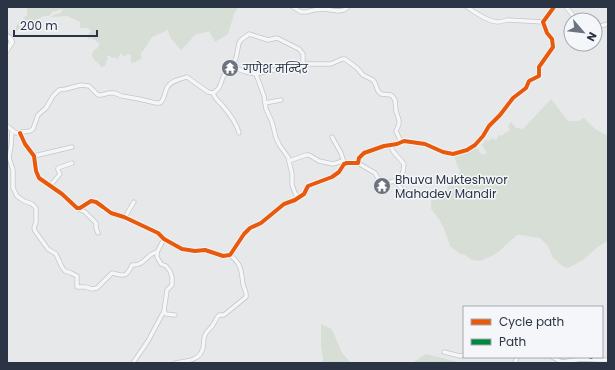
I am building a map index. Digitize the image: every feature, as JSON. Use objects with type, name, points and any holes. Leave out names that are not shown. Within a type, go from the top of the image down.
[{"type":"main road","points":[[7,36],[12,42],[7,50]]},
{"type":"street","points":[[293,7],[301,12],[306,12],[324,9],[338,11],[344,10],[348,7]]},
{"type":"street","points":[[467,7],[477,14],[496,22],[507,20],[543,22]]},
{"type":"street","points":[[543,22],[554,7]]},
{"type":"street","points":[[358,163],[359,158],[364,153],[404,141],[425,144],[443,152],[453,154],[467,150],[475,145],[484,136],[489,126],[513,98],[526,88],[529,81],[539,76],[539,67],[553,47],[552,39],[547,33],[543,22]]},
{"type":"street","points":[[213,93],[220,88],[226,72],[235,62],[238,54],[238,44],[249,34],[268,40],[277,38],[294,46],[303,54],[303,65]]},
{"type":"street","points":[[232,67],[256,74],[278,69],[287,70],[303,65],[331,64],[345,59],[357,68],[363,75],[373,80],[381,94],[390,95],[393,97],[399,120],[396,131],[401,142]]},
{"type":"street","points":[[256,74],[276,138],[288,157],[292,174],[292,185],[298,198]]},
{"type":"street","points":[[7,126],[16,133],[30,131],[33,128],[38,114],[46,108],[53,96],[59,90],[81,85],[89,86],[101,96],[114,93],[122,96],[160,103],[163,100],[167,87],[171,83],[187,77],[208,92],[213,93]]},
{"type":"street","points":[[213,93],[215,99],[222,105],[239,133]]},
{"type":"street","points":[[265,103],[281,100]]},
{"type":"street","points":[[12,131],[9,158],[13,170],[14,192],[17,196],[32,204],[36,208],[35,231],[48,249],[56,254],[65,271],[77,276],[77,287],[92,289],[97,288],[112,273],[124,276],[128,273],[132,265],[136,266],[144,262],[149,255],[157,252]]},
{"type":"street","points":[[20,133],[25,144],[34,156],[36,171],[39,178],[62,194],[77,208],[85,212],[96,223],[98,233]]},
{"type":"street","points":[[230,255],[244,234],[250,228],[261,223],[284,204],[295,200],[304,194],[308,186],[332,177],[339,172],[344,163],[341,153],[332,137]]},
{"type":"street","points":[[390,145],[404,164],[403,172],[398,183]]},
{"type":"street","points":[[34,156],[72,147]]},
{"type":"street","points":[[289,161],[309,155],[319,161],[330,164],[358,163],[375,173],[381,183],[383,184],[394,181],[402,188]]},
{"type":"street","points":[[50,186],[60,174],[58,168],[72,163]]},
{"type":"street","points":[[79,209],[91,201],[94,201],[111,213],[158,233],[164,239],[182,249],[196,251],[205,250],[223,256],[230,255],[237,260],[247,294],[246,297],[224,316],[219,315],[216,318],[214,324],[204,336],[202,349],[198,356],[190,361],[175,363]]},
{"type":"street","points":[[125,218],[134,202]]},
{"type":"street","points":[[133,363],[148,341],[164,311],[167,290],[172,285],[170,270],[161,264],[157,257],[157,252],[164,239]]},
{"type":"street","points":[[164,311],[166,314],[175,315]]},
{"type":"street","points":[[444,352],[460,356],[463,355]]},
{"type":"street","points":[[562,362],[591,358],[608,360]]},
{"type":"shaded area","points":[[27,7],[238,7],[234,14],[228,34],[215,42],[209,31],[195,35],[181,50],[170,37],[168,30],[152,37],[141,52],[142,58],[136,62],[132,63],[130,60],[131,55],[127,54],[126,56],[122,56],[123,55],[121,53],[118,60],[115,57],[112,58],[107,56],[108,60],[106,61],[105,66],[101,67],[92,55],[95,49],[97,49],[99,43],[92,38],[88,39],[88,35],[91,31],[88,28],[80,28],[80,22],[67,16],[51,17],[61,13],[63,9],[52,12],[49,16],[43,16],[30,25],[16,31],[16,26],[27,15]]},
{"type":"shaded area","points":[[551,99],[568,121],[578,121],[584,118],[595,129],[608,136],[608,241],[599,246],[583,260],[568,268],[564,267],[553,258],[548,246],[540,238],[522,235],[517,235],[496,254],[480,261],[472,260],[465,255],[460,254],[450,246],[439,219],[431,209],[431,201],[442,197],[452,182],[457,179],[460,171],[454,155],[459,155],[477,148],[482,155],[487,153],[482,145],[486,139],[488,141],[493,138],[496,140],[499,135],[501,136],[510,130],[508,126],[511,122],[516,128],[523,129]]},
{"type":"shaded area","points":[[321,324],[330,328],[342,353],[351,363],[322,363]]},
{"type":"shaded area","points":[[426,354],[458,362],[459,363],[412,363]]},
{"type":"cycle path","points":[[20,133],[25,144],[34,156],[36,171],[39,178],[62,194],[77,208],[80,208],[91,201],[96,202],[111,213],[124,217],[158,233],[164,239],[182,249],[195,251],[205,250],[223,256],[230,255],[244,234],[250,228],[261,223],[284,204],[295,200],[304,194],[308,186],[332,177],[339,172],[344,164],[358,163],[359,158],[364,153],[404,141],[425,144],[443,152],[453,154],[467,150],[475,145],[513,98],[526,88],[529,81],[539,76],[539,67],[553,47],[552,39],[547,33],[543,22],[554,7]]},
{"type":"place","name":"गणेश मन्दिर","points":[[230,68]]},
{"type":"place","name":"Bhuva Mukteshwor Mahadev Mandir","points":[[382,186]]}]
